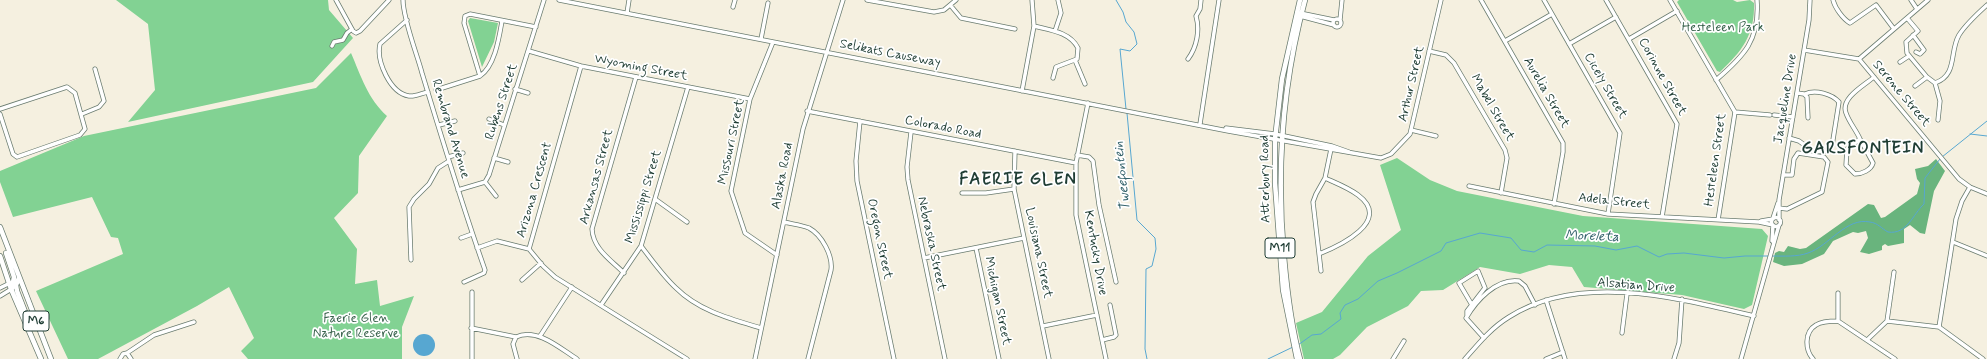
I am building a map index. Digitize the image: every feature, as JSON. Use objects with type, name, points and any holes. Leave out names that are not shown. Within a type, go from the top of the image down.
[{"type":"main road","name":"Atterbury Road","points":[[1293,335],[1282,230],[1281,138],[1288,77],[1300,0]]},
{"type":"main road","name":"Atterbury Road","points":[[1298,358],[1283,290],[1275,183],[1275,137],[1282,84],[1299,14],[1305,0]]},
{"type":"main road","name":"M6","points":[[0,227],[18,282],[50,359]]},
{"type":"main road","points":[[0,233],[18,282],[40,356]]},
{"type":"main road","name":"M6","points":[[0,256],[11,289],[40,356]]},
{"type":"main road","points":[[11,289],[18,282]]},
{"type":"street","points":[[336,0],[355,33],[359,32],[389,0]]},
{"type":"street","name":"Rembrand Avenue","points":[[403,0],[407,20],[428,92],[482,262],[484,274],[464,282]]},
{"type":"street","name":"Rubens Street","points":[[485,182],[490,175],[515,89],[529,51],[544,0]]},
{"type":"street","name":"Selikats Causeway","points":[[558,0],[1022,91],[1217,128],[1281,138],[1332,148],[1354,155],[1381,158]]},
{"type":"street","points":[[627,13],[629,0]]},
{"type":"street","points":[[733,7],[735,0]]},
{"type":"street","name":"Alaska Road","points":[[757,358],[761,328],[807,111],[843,0]]},
{"type":"street","points":[[867,0],[932,12],[940,12],[951,6],[956,0]]},
{"type":"street","points":[[1022,91],[1034,26],[1032,0]]},
{"type":"street","points":[[1055,31],[1061,16],[1058,0]]},
{"type":"street","points":[[1188,59],[1195,45],[1199,26],[1196,16],[1200,9],[1201,0]]},
{"type":"street","points":[[1200,124],[1219,0]]},
{"type":"street","points":[[1299,14],[1340,26],[1342,0]]},
{"type":"street","name":"Arthur Street","points":[[1381,158],[1388,156],[1395,151],[1407,139],[1412,130],[1441,0]]},
{"type":"street","name":"Aurelia Street","points":[[1481,0],[1563,143],[1563,152],[1554,204]]},
{"type":"street","name":"Cicely Street","points":[[1544,0],[1620,133],[1608,214]]},
{"type":"street","name":"Corinne Street","points":[[1606,0],[1630,39],[1677,124],[1662,217]]},
{"type":"street","name":"Hesteleen Street","points":[[1670,0],[1735,112],[1718,220]]},
{"type":"street","points":[[1716,80],[1737,62],[1748,49],[1754,35],[1757,0]]},
{"type":"street","name":"Jacqueline Drive","points":[[1779,225],[1779,200],[1804,50],[1810,0]]},
{"type":"street","points":[[1833,0],[1836,8],[1850,23],[1876,5]]},
{"type":"street","points":[[1911,0],[1917,9]]},
{"type":"street","points":[[1859,59],[1928,0]]},
{"type":"street","points":[[1873,1],[1894,29]]},
{"type":"street","points":[[762,39],[768,3]]},
{"type":"street","points":[[1935,83],[1944,79],[1949,73],[1956,41],[1987,5]]},
{"type":"street","points":[[951,6],[962,18],[1015,29]]},
{"type":"street","points":[[1630,39],[1677,11]]},
{"type":"street","points":[[1334,25],[1335,20],[1340,13]]},
{"type":"street","points":[[480,76],[465,28],[464,18],[470,14],[536,27]]},
{"type":"street","points":[[1299,14],[1340,20]]},
{"type":"street","points":[[1505,41],[1552,14]]},
{"type":"street","points":[[1570,44],[1616,17]]},
{"type":"street","points":[[1907,18],[1918,31],[1906,42],[1905,48],[1909,56],[1927,77],[1935,83],[1940,102],[1938,120]]},
{"type":"street","points":[[407,20],[380,44],[379,54],[384,72],[395,86],[407,95],[412,96],[428,92]]},
{"type":"street","points":[[436,90],[480,76],[489,67],[499,40],[502,21]]},
{"type":"street","points":[[1034,26],[1055,31],[1073,41],[1078,46],[1079,53],[1075,60],[1056,67],[1053,78]]},
{"type":"street","points":[[332,46],[335,41],[343,40],[346,33],[352,29]]},
{"type":"street","points":[[1913,35],[1924,50],[1920,54],[1916,52]]},
{"type":"street","name":"Missouri Street","points":[[773,42],[750,99],[731,188],[745,233],[776,255]]},
{"type":"street","name":"Serene Street","points":[[1804,50],[1859,59],[1949,168],[1970,188],[1987,194]]},
{"type":"street","name":"Wyoming Street","points":[[529,51],[582,66],[750,99]]},
{"type":"street","name":"Mabel Street","points":[[1429,51],[1446,55],[1454,63],[1505,150],[1507,158],[1501,193]]},
{"type":"street","points":[[1900,62],[1909,56]]},
{"type":"street","points":[[1075,60],[1085,84]]},
{"type":"street","name":"Arizona Crescent","points":[[582,66],[528,249],[551,273],[687,359]]},
{"type":"street","points":[[82,114],[100,107],[104,101],[94,69]]},
{"type":"street","name":"Arkansas Street","points":[[624,273],[598,248],[593,238],[592,229],[636,77]]},
{"type":"street","points":[[1860,139],[1847,149],[1846,165],[1855,174],[1862,173],[1871,168],[1873,164],[1860,139],[1846,114],[1845,107],[1848,99],[1874,77]]},
{"type":"street","points":[[1915,86],[1927,77]]},
{"type":"street","points":[[0,109],[67,87],[75,93],[85,129],[80,135],[20,156],[14,156],[0,114]]},
{"type":"street","name":"Mississippi Street","points":[[601,306],[641,246],[688,87]]},
{"type":"street","points":[[515,89],[528,92]]},
{"type":"street","points":[[1789,138],[1799,141],[1814,152],[1827,151],[1832,146],[1839,102],[1834,96],[1831,95],[1812,92],[1805,94],[1797,93]]},
{"type":"street","points":[[1805,94],[1808,101],[1808,118]]},
{"type":"street","name":"Kentucky Drive","points":[[1088,103],[1076,163],[1077,220],[1106,359]]},
{"type":"street","name":"Colorado Road","points":[[807,111],[1076,163]]},
{"type":"street","points":[[1735,112],[1793,117]]},
{"type":"street","points":[[489,119],[504,125]]},
{"type":"street","points":[[439,125],[455,121]]},
{"type":"street","name":"Oregon Street","points":[[860,121],[856,166],[857,181],[894,359]]},
{"type":"street","points":[[1412,130],[1436,136]]},
{"type":"street","name":"Nebraska Street","points":[[911,132],[907,170],[945,359]]},
{"type":"street","points":[[1320,271],[1313,202],[1325,178],[1332,148]]},
{"type":"street","name":"Louisiana Street","points":[[1015,151],[1014,188],[1049,359]]},
{"type":"street","points":[[411,260],[408,226],[409,207],[414,198],[431,182],[438,168],[449,159],[463,153]]},
{"type":"street","points":[[1779,208],[1787,208],[1822,192],[1828,164],[1824,157],[1798,153],[1794,158],[1792,175],[1783,174]]},
{"type":"street","points":[[1077,155],[1089,157],[1093,161],[1094,178],[1116,282]]},
{"type":"street","points":[[494,158],[508,162]]},
{"type":"street","points":[[1319,254],[1349,240],[1365,225],[1369,216],[1366,204],[1358,195],[1325,178]]},
{"type":"street","points":[[458,190],[485,182],[496,196]]},
{"type":"street","name":"Adela Street","points":[[1468,186],[1608,214],[1760,222],[1773,225]]},
{"type":"street","points":[[962,193],[986,193],[1014,188]]},
{"type":"street","points":[[1939,327],[1959,210],[1970,188]]},
{"type":"street","points":[[655,199],[687,222]]},
{"type":"street","name":"Jacqueline Drive","points":[[1773,225],[1773,219],[1779,200]]},
{"type":"street","points":[[1773,219],[1780,220]]},
{"type":"street","name":"Adela Street","points":[[1760,222],[1773,219]]},
{"type":"street","points":[[784,222],[805,227],[815,233],[824,245],[831,260],[831,270],[808,359]]},
{"type":"street","points":[[1742,359],[1779,225],[1773,225],[1771,250]]},
{"type":"street","points":[[461,238],[472,234]]},
{"type":"street","points":[[924,258],[1024,238]]},
{"type":"street","points":[[477,248],[497,241],[528,249]]},
{"type":"street","points":[[1953,242],[1987,256]]},
{"type":"street","points":[[641,246],[670,282],[684,295],[716,314],[761,328]]},
{"type":"street","name":"Michigan Street","points":[[976,248],[999,359]]},
{"type":"street","points":[[522,280],[541,263]]},
{"type":"street","points":[[1472,305],[1459,283],[1478,272],[1485,288],[1472,305],[1467,311],[1467,318],[1484,338]]},
{"type":"street","points":[[1867,340],[1887,321],[1894,272]]},
{"type":"street","points":[[1467,318],[1488,291],[1515,281],[1523,284],[1535,305]]},
{"type":"street","points":[[0,288],[9,283],[18,282]]},
{"type":"street","points":[[540,336],[572,287]]},
{"type":"street","points":[[0,296],[11,289]]},
{"type":"street","points":[[472,292],[472,359]]},
{"type":"street","name":"Alsatian Drive","points":[[1465,359],[1484,338],[1508,317],[1546,300],[1597,292],[1682,299],[1754,316]]},
{"type":"street","points":[[1838,293],[1838,321]]},
{"type":"street","points":[[1622,333],[1627,294]]},
{"type":"street","points":[[1674,359],[1679,342],[1682,299]]},
{"type":"street","points":[[1546,300],[1565,359]]},
{"type":"street","points":[[1102,340],[1114,337],[1116,335],[1110,305]]},
{"type":"street","points":[[1043,326],[1097,315]]},
{"type":"street","points":[[1813,359],[1806,350],[1813,327],[1819,323],[1838,321],[1895,359]]},
{"type":"street","points":[[1887,321],[1939,327],[1983,359]]},
{"type":"street","points":[[120,359],[123,354],[127,353],[154,335],[194,322]]},
{"type":"street","points":[[471,328],[516,337],[521,335],[540,336],[576,359]]},
{"type":"street","points":[[516,337],[513,344],[516,359]]},
{"type":"street","points":[[1393,359],[1404,341]]},
{"type":"street","points":[[1546,359],[1563,352]]},
{"type":"street","points":[[127,353],[132,359]]},
{"type":"green space","points":[[116,0],[328,0],[329,10],[353,38],[313,82],[128,122],[155,90],[148,24]]},
{"type":"green space","name":"Hesteleen Park","points":[[1679,0],[1733,0],[1737,2],[1750,0],[1754,3],[1752,24],[1746,42],[1735,57],[1720,72],[1717,71],[1677,2]]},
{"type":"green space","points":[[470,18],[498,23],[494,42],[482,67],[468,21]]},
{"type":"green space","name":"Faerie Glen Nature Reserve","points":[[351,53],[370,95],[387,116],[359,156],[358,193],[334,218],[357,249],[355,284],[377,280],[380,306],[414,296],[402,327],[402,359],[248,359],[241,351],[254,338],[229,287],[197,306],[98,359],[68,359],[36,291],[123,254],[118,238],[111,237],[92,197],[13,217],[0,182],[0,171],[84,136],[316,88]]},
{"type":"green space","points":[[1397,158],[1430,180],[1457,191],[1583,216],[1762,229],[1768,236],[1752,305],[1744,309],[1682,295],[1584,287],[1572,267],[1549,265],[1520,274],[1480,267],[1443,290],[1421,291],[1408,306],[1367,327],[1340,355],[1333,359],[1304,359],[1296,323],[1322,312],[1368,256],[1401,230],[1380,165]]},
{"type":"green space","points":[[1936,159],[1945,171],[1934,191],[1925,234],[1920,233],[1910,225],[1904,229],[1904,243],[1888,246],[1885,244],[1882,246],[1882,250],[1869,254],[1860,252],[1868,238],[1866,231],[1858,233],[1853,232],[1833,241],[1824,254],[1802,264],[1784,266],[1773,262],[1775,253],[1779,251],[1784,252],[1788,246],[1800,249],[1806,248],[1868,204],[1874,205],[1881,218],[1885,217],[1917,194],[1920,183],[1917,179],[1915,169],[1928,166]]},
{"type":"water","points":[[424,334],[432,337],[435,345],[432,353],[424,356],[416,353],[413,345],[416,337]]},
{"type":"waterway","name":"Tweefontein","points":[[1116,0],[1123,12],[1126,22],[1134,32],[1137,44],[1130,51],[1120,49],[1126,109]]},
{"type":"waterway","name":"Tweefontein","points":[[1127,113],[1137,220],[1155,238],[1156,249],[1152,266],[1146,269],[1145,349],[1147,359]]},
{"type":"waterway","name":"Moreleta","points":[[1942,157],[1987,121]]},
{"type":"waterway","points":[[1970,134],[1987,136]]},
{"type":"waterway","name":"Moreleta","points":[[1772,256],[1795,256],[1808,253],[1845,228],[1861,222],[1870,222],[1888,232],[1900,230],[1909,223],[1924,204],[1925,178],[1940,159]]},
{"type":"waterway","name":"Moreleta","points":[[1298,345],[1312,335],[1321,334],[1341,319],[1340,313],[1345,305],[1358,299],[1378,281],[1441,251],[1446,243],[1480,233],[1511,238],[1521,250],[1534,252],[1547,245],[1595,246],[1616,250],[1637,246],[1659,257],[1667,254],[1684,253],[1724,258],[1769,256]]},
{"type":"waterway","name":"Moreleta","points":[[1268,359],[1293,347]]},
{"type":"district","name":"GARSFONTEIN","points":[[1863,149]]},
{"type":"district","name":"FAERIE GLEN","points":[[1018,180]]}]
